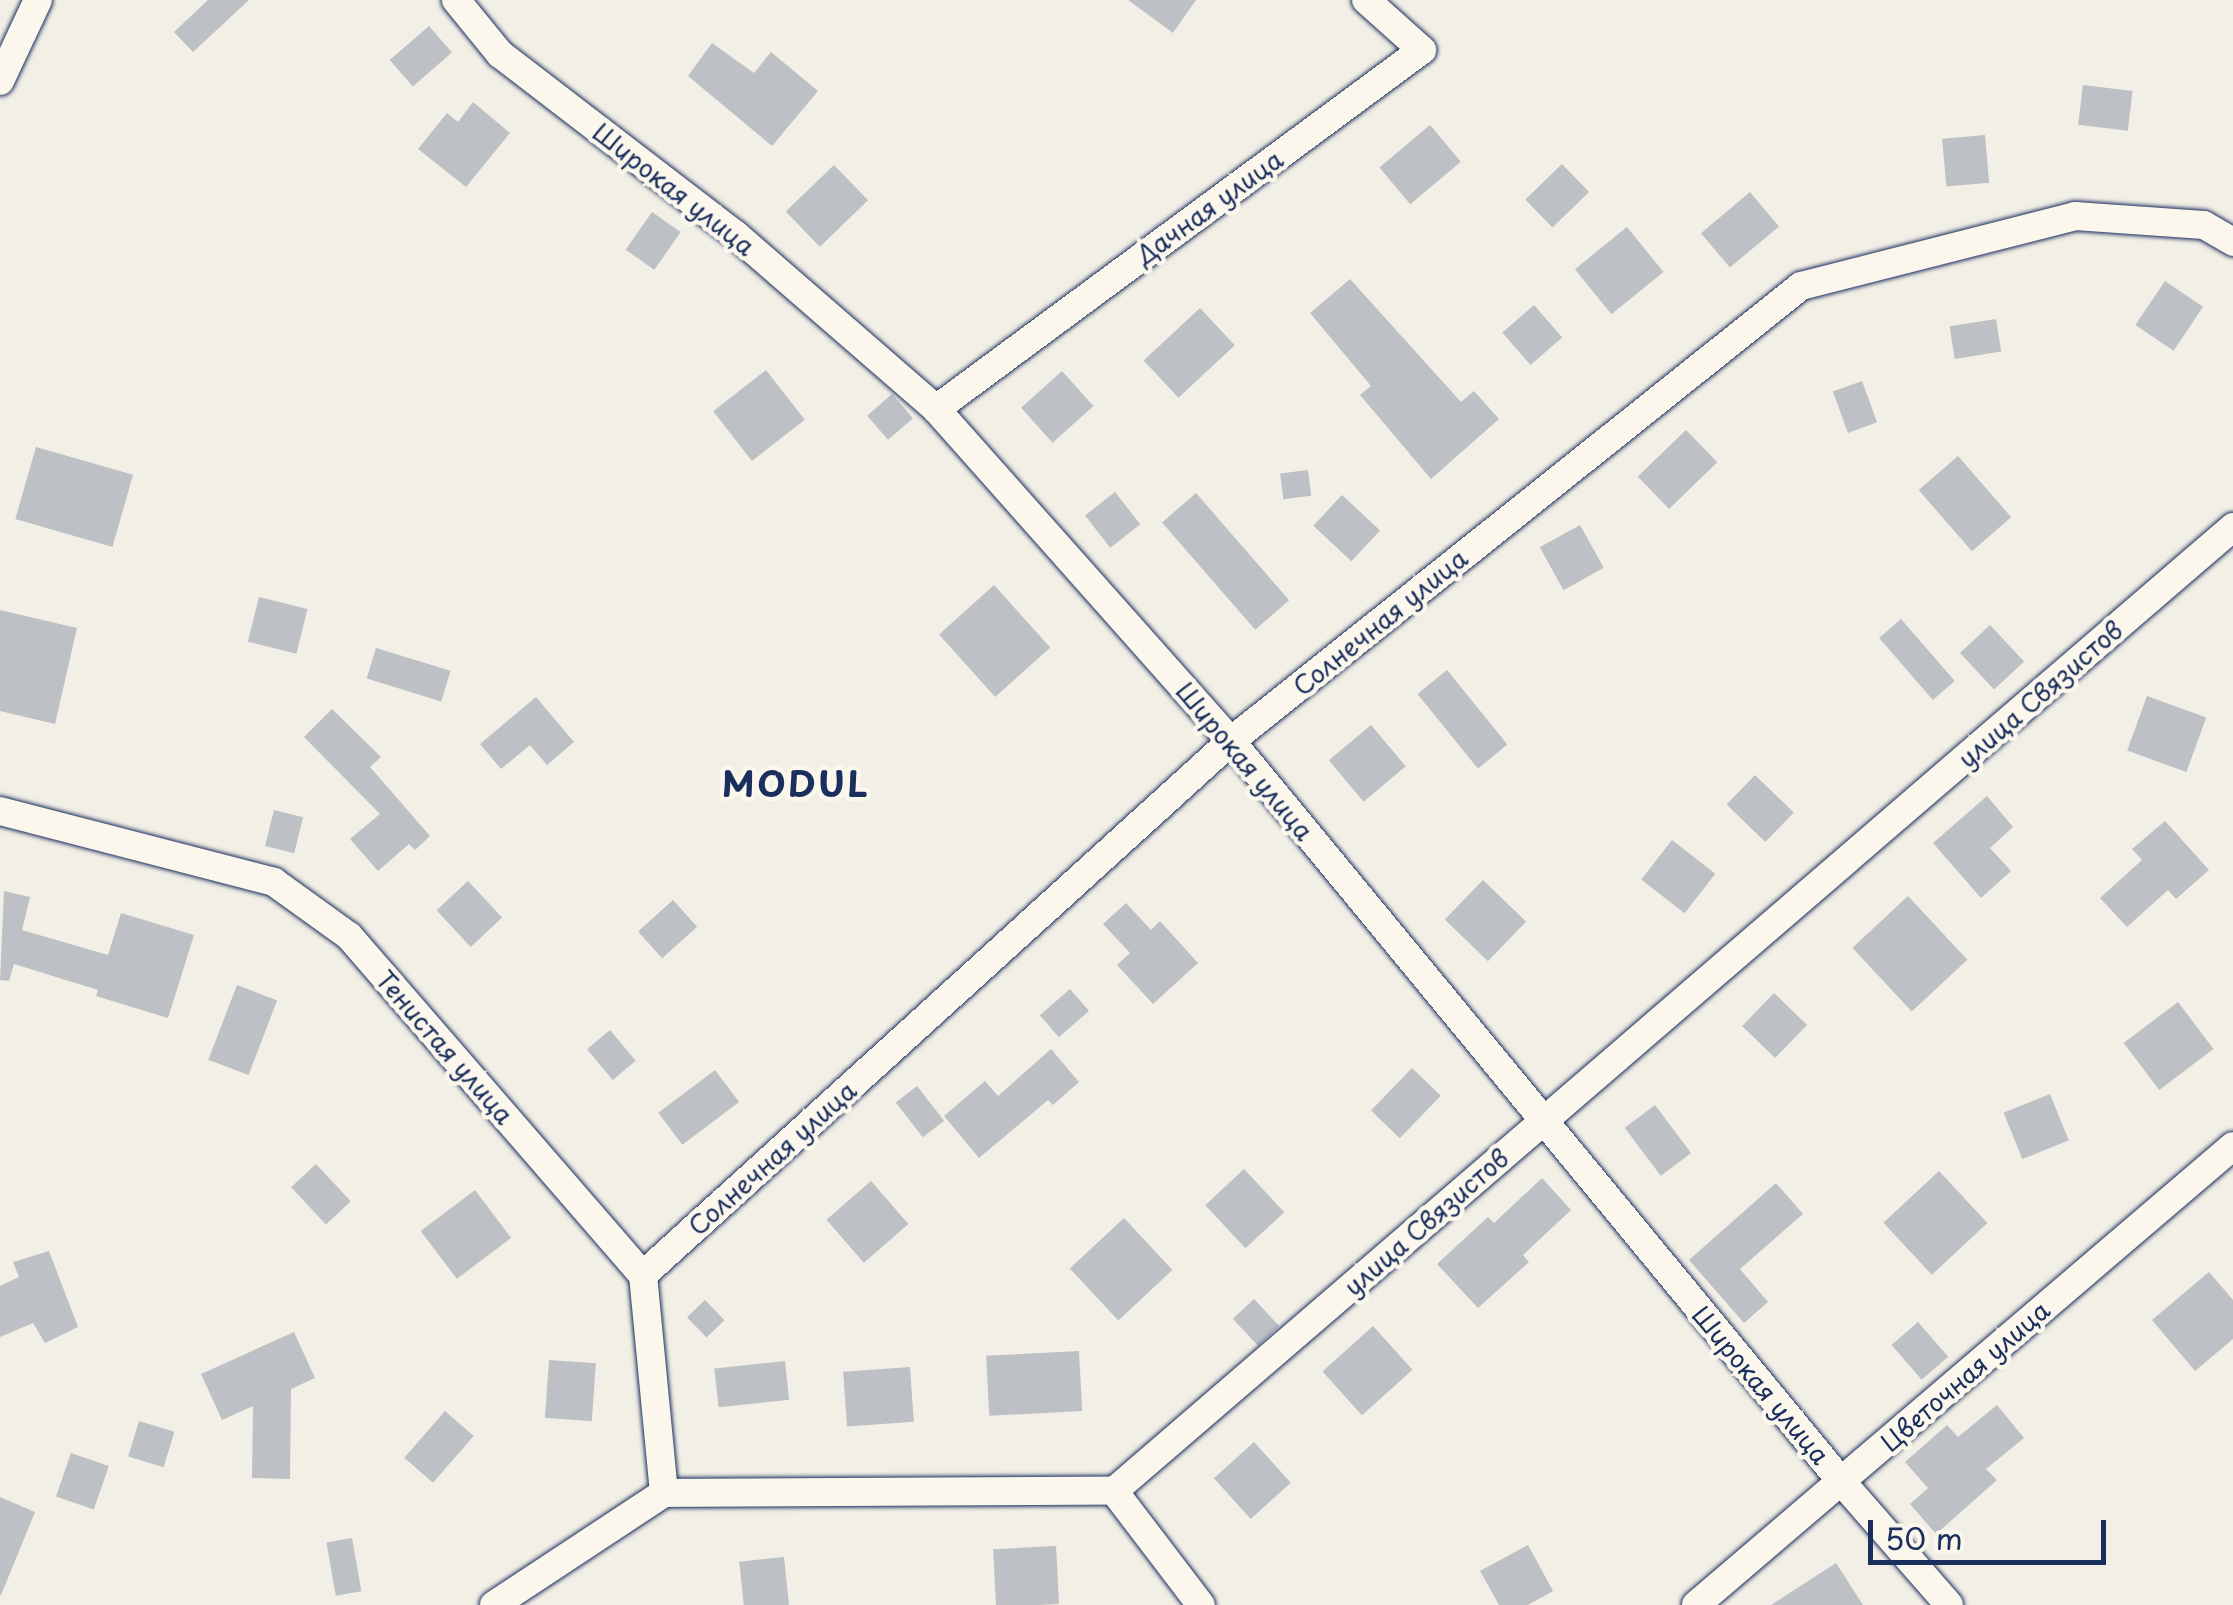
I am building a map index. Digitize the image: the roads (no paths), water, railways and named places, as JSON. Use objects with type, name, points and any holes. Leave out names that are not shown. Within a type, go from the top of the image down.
[{"type":"street","points":[[0,81],[38,0]]},
{"type":"street","name":"Широкая улица","points":[[456,0],[500,54],[736,235],[936,409],[1231,741],[1841,1481],[1949,1605]]},
{"type":"street","name":"Дачная улица","points":[[936,409],[1422,50],[1366,0]]},
{"type":"street","name":"Солнечная улица","points":[[643,1275],[1231,741],[1801,286],[2075,216],[2204,225],[2233,242]]},
{"type":"street","name":"улица Связистов","points":[[1114,1491],[2233,527]]},
{"type":"street","name":"Тенистая улица","points":[[0,811],[274,882],[349,936],[643,1275]]},
{"type":"street","name":"Цветочная улица","points":[[1696,1605],[2233,1146]]},
{"type":"street","points":[[643,1275],[664,1493]]},
{"type":"street","points":[[494,1605],[664,1493],[1114,1491],[1202,1605]]},
{"type":"district","name":"MODUL","points":[[796,783]]}]
